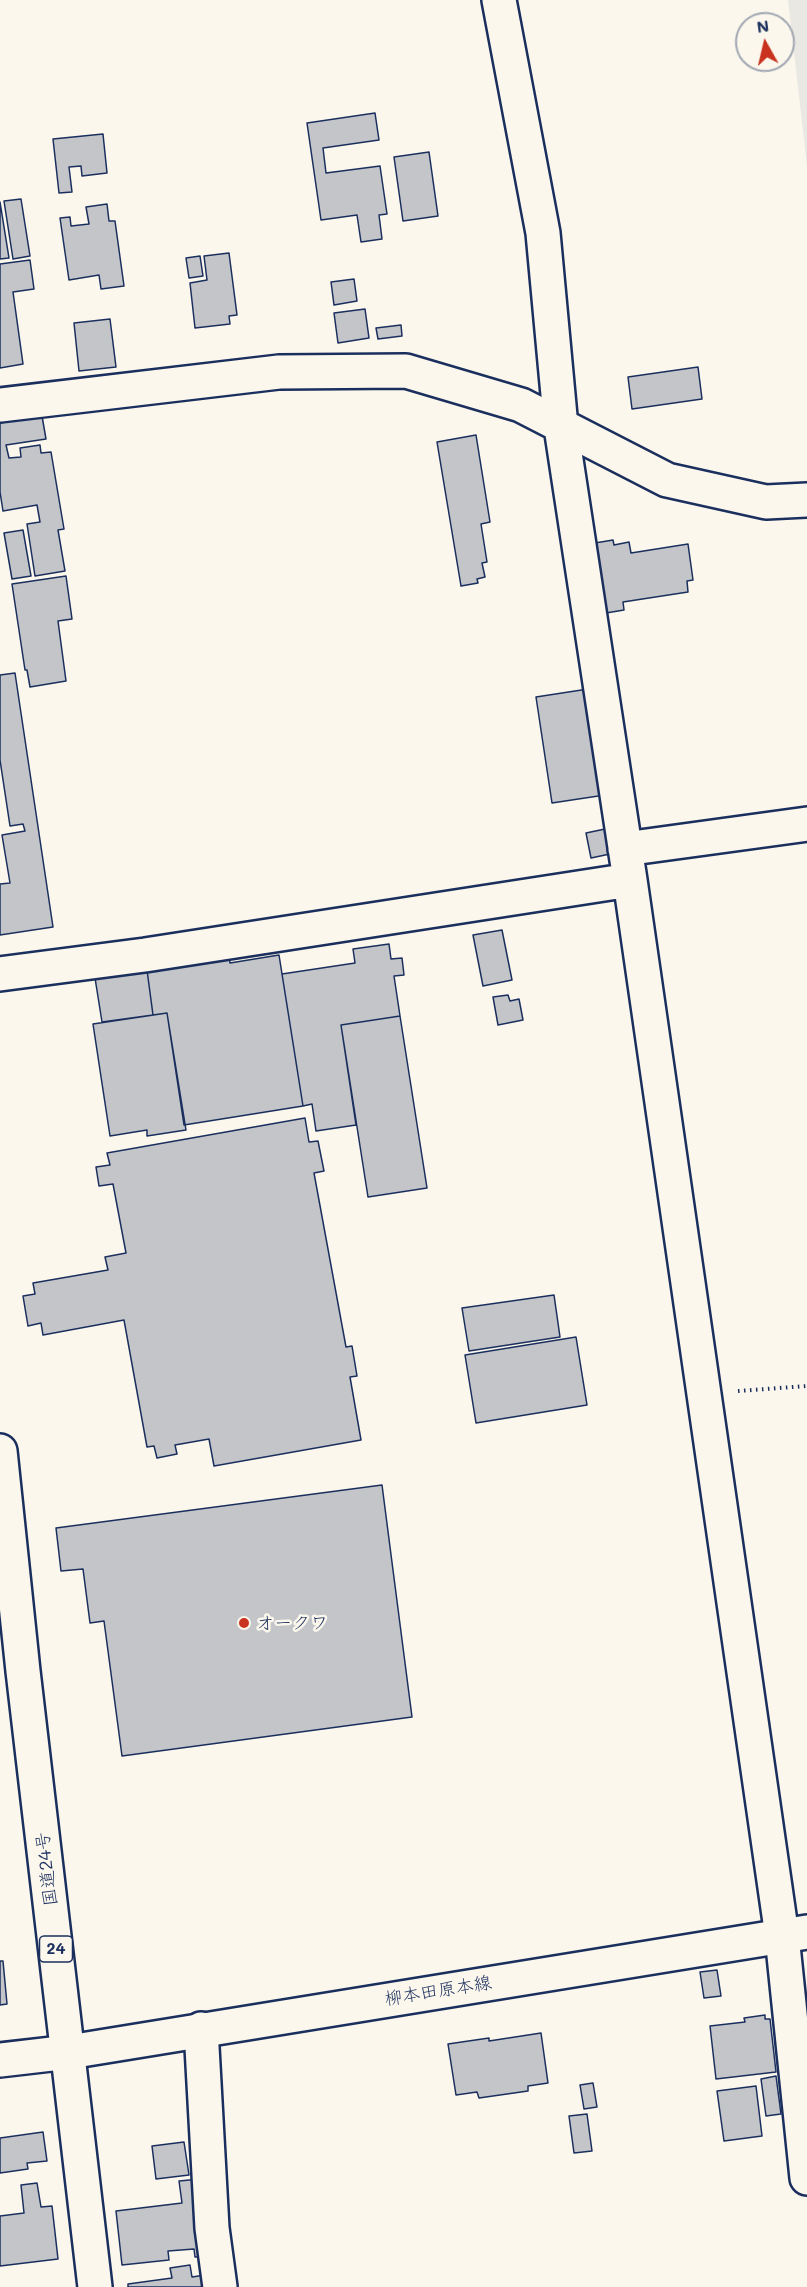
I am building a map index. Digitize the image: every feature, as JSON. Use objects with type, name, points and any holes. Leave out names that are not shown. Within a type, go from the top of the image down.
[{"type":"main road","points":[[499,0],[543,233],[561,427],[704,1394],[795,1934],[807,2178]]},
{"type":"main road","points":[[0,405],[279,372],[406,371],[521,405],[667,480],[766,502],[807,500]]},
{"type":"main road","points":[[0,974],[145,955],[627,865],[807,824]]},
{"type":"main road","name":"国道24号","points":[[0,1451],[23,1671],[95,2287]]},
{"type":"main road","name":"柳本田原本線","points":[[0,2060],[69,2052],[795,1934]]},
{"type":"main road","points":[[201,2029],[212,2228],[220,2287]]},
{"type":"path","points":[[704,1394],[807,1386]]},
{"type":"shaded area","points":[[788,0],[807,0],[807,166],[795,61],[795,12],[789,12]]},
{"type":"building","points":[[375,113],[379,140],[323,148],[326,173],[380,166],[387,214],[379,215],[382,239],[361,242],[357,215],[321,220],[307,123]]},
{"type":"building","points":[[103,134],[107,173],[82,176],[81,166],[69,167],[72,192],[59,193],[53,139]]},
{"type":"building","points":[[429,152],[438,216],[403,221],[394,157]]},
{"type":"building","points":[[21,199],[30,256],[13,259],[4,201]]},
{"type":"building","points":[[0,202],[9,258],[0,259]]},
{"type":"building","points":[[107,204],[109,221],[115,221],[124,286],[101,289],[99,275],[69,280],[60,218],[70,217],[71,226],[89,224],[86,207]]},
{"type":"building","points":[[229,253],[237,315],[229,316],[230,324],[195,328],[190,283],[207,280],[204,256]]},
{"type":"building","points":[[200,256],[203,276],[189,278],[186,258]]},
{"type":"building","points":[[30,260],[34,289],[13,292],[23,364],[0,368],[0,264]]},
{"type":"building","points":[[354,279],[357,301],[334,305],[331,282]]},
{"type":"building","points":[[365,309],[369,338],[338,343],[334,313]]},
{"type":"building","points":[[110,319],[116,367],[79,371],[74,323]]},
{"type":"building","points":[[401,325],[402,336],[378,339],[376,328]]},
{"type":"building","points":[[698,367],[702,399],[632,409],[628,377]]},
{"type":"building","points":[[42,416],[46,439],[6,445],[9,458],[21,457],[20,448],[40,445],[41,453],[51,452],[64,529],[58,530],[65,571],[35,576],[27,524],[40,522],[37,505],[3,511],[0,492],[0,423]]},
{"type":"building","points":[[476,435],[490,522],[481,524],[487,562],[482,563],[485,577],[477,579],[478,583],[461,586],[437,442]]},
{"type":"building","points":[[23,530],[31,576],[12,579],[4,533]]},
{"type":"building","points":[[613,540],[614,545],[629,542],[631,553],[688,544],[693,580],[687,581],[688,592],[623,602],[624,610],[600,614],[589,544]]},
{"type":"building","points":[[66,576],[72,619],[58,621],[66,681],[30,687],[27,670],[25,670],[12,584]]},
{"type":"building","points":[[15,673],[53,927],[0,935],[0,884],[10,883],[2,835],[25,831],[23,824],[10,826],[0,760],[0,675]]},
{"type":"building","points":[[588,689],[605,795],[552,803],[536,697]]},
{"type":"building","points":[[605,829],[610,854],[591,858],[586,833]]},
{"type":"building","points":[[502,930],[512,980],[483,986],[473,935]]},
{"type":"building","points":[[389,944],[391,959],[402,958],[404,975],[394,976],[400,1016],[341,1025],[356,1125],[316,1131],[312,1104],[303,1106],[282,974],[355,963],[353,949]]},
{"type":"building","points":[[279,955],[303,1106],[184,1125],[167,1013],[153,1015],[147,970],[229,957],[230,963]]},
{"type":"building","points":[[147,970],[153,1015],[102,1022],[95,978]]},
{"type":"building","points":[[508,995],[510,1001],[519,999],[523,1020],[498,1025],[493,997]]},
{"type":"building","points":[[167,1013],[186,1130],[147,1136],[147,1130],[110,1136],[93,1024]]},
{"type":"building","points":[[400,1016],[427,1188],[368,1197],[341,1025]]},
{"type":"building","points":[[305,1118],[309,1142],[318,1141],[324,1171],[314,1173],[346,1347],[352,1346],[357,1376],[350,1377],[361,1440],[214,1466],[209,1439],[175,1445],[177,1454],[157,1458],[154,1446],[147,1447],[124,1320],[43,1335],[41,1323],[28,1326],[23,1296],[35,1294],[33,1283],[108,1270],[105,1257],[126,1253],[113,1184],[99,1186],[96,1167],[110,1165],[107,1153]]},
{"type":"building","points":[[554,1295],[560,1337],[469,1351],[462,1308]]},
{"type":"building","points":[[576,1337],[587,1405],[476,1423],[465,1355]]},
{"type":"building","points":[[382,1485],[412,1717],[122,1756],[104,1621],[90,1623],[83,1569],[61,1571],[56,1528]]},
{"type":"building","points":[[0,1961],[3,1961],[7,2004],[0,2005]]},
{"type":"building","points":[[717,1970],[721,1996],[704,1998],[700,1972]]},
{"type":"building","points":[[765,2015],[765,2019],[770,2019],[776,2072],[716,2079],[710,2026],[745,2022],[744,2018]]},
{"type":"building","points":[[541,2033],[548,2083],[528,2086],[528,2091],[479,2098],[477,2092],[456,2095],[448,2044],[489,2038],[489,2041]]},
{"type":"building","points":[[776,2076],[781,2114],[766,2116],[761,2079]]},
{"type":"building","points":[[593,2083],[597,2107],[584,2109],[580,2085]]},
{"type":"building","points":[[756,2086],[762,2136],[724,2141],[717,2091]]},
{"type":"building","points":[[587,2114],[592,2151],[574,2153],[569,2116]]},
{"type":"building","points":[[43,2132],[47,2161],[27,2163],[28,2169],[0,2173],[0,2138]]},
{"type":"building","points":[[184,2142],[189,2175],[156,2179],[152,2146]]},
{"type":"building","points":[[200,2179],[209,2256],[195,2257],[194,2249],[168,2251],[169,2260],[122,2265],[116,2211],[182,2203],[179,2181]]},
{"type":"building","points":[[37,2183],[41,2207],[52,2206],[58,2259],[0,2266],[0,2216],[24,2213],[21,2185]]},
{"type":"building","points":[[190,2265],[192,2277],[205,2275],[207,2287],[128,2287],[128,2284],[172,2278],[170,2268]]},
{"type":"place","name":"オークワ","points":[[244,1623]]}]
